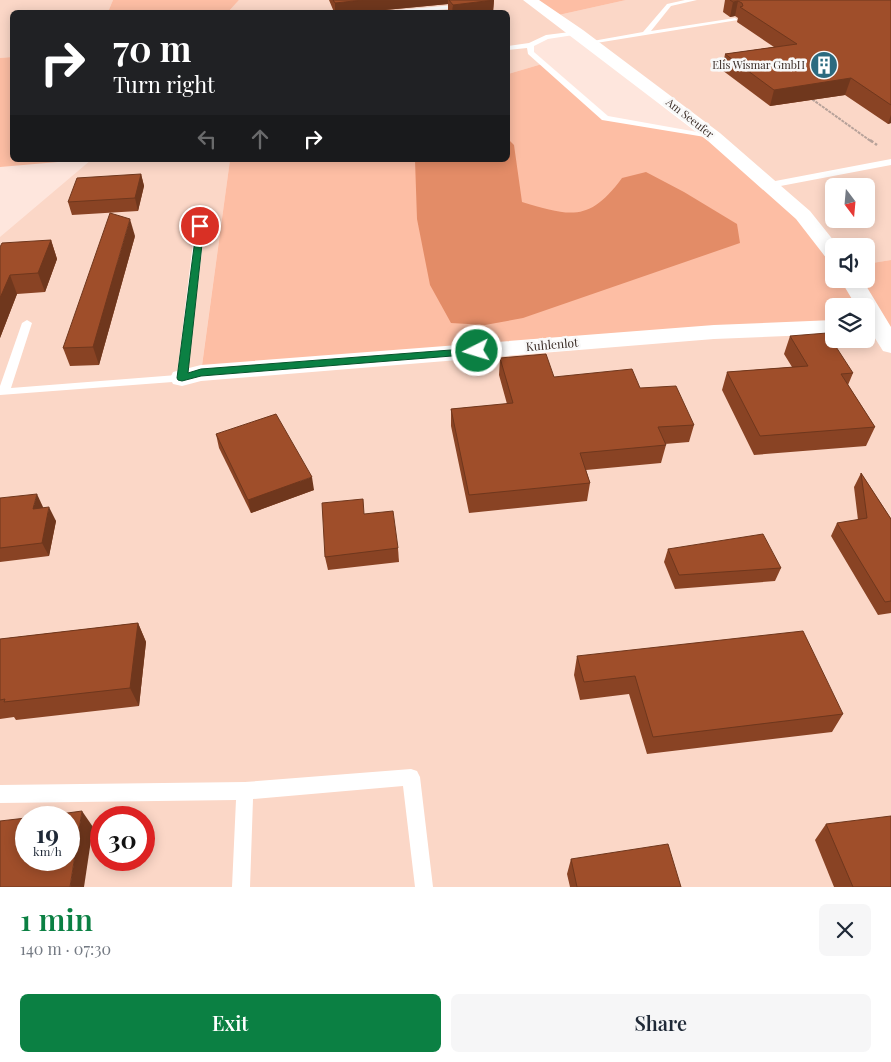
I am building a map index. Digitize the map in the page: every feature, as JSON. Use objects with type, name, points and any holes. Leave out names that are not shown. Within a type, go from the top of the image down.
[{"type":"street","name":"Am Seeufer","points":[[530,0],[584,37],[714,137],[803,215],[825,243]]},
{"type":"street","name":"Kuhlenlot","points":[[182,378],[211,372],[685,334],[825,327]]},
{"type":"street","points":[[875,327],[891,346]]},
{"type":"lane","points":[[421,10],[458,7],[454,0]]},
{"type":"lane","points":[[646,33],[669,5],[694,0]]},
{"type":"lane","points":[[510,48],[531,45],[546,37],[584,37],[646,33],[735,20]]},
{"type":"lane","points":[[531,45],[530,53],[604,118],[714,137]]},
{"type":"lane","points":[[770,185],[891,162]]},
{"type":"lane","points":[[27,323],[4,392],[182,378],[200,226]]},
{"type":"lane","points":[[0,794],[245,791],[411,777],[424,887]]},
{"type":"lane","points":[[241,887],[245,791]]},
{"type":"path","points":[[805,95],[883,149]]},
{"type":"shaded area","points":[[0,0],[113,0],[109,10],[10,10],[10,57],[0,58]]},
{"type":"shaded area","points":[[113,0],[239,0],[230,10],[109,10]]},
{"type":"shaded area","points":[[239,0],[530,0],[554,16],[626,0],[891,0],[891,260],[875,263],[875,238],[826,238],[803,215],[578,33],[546,37],[531,45],[530,53],[542,64],[510,73],[510,10],[230,10]]},
{"type":"shaded area","points":[[530,0],[626,0],[554,16]]},
{"type":"shaded area","points":[[10,57],[10,162],[58,162],[0,167],[0,58]]},
{"type":"shaded area","points":[[542,64],[605,118],[714,137],[825,246],[825,288],[875,288],[875,263],[891,260],[891,346],[880,325],[875,325],[875,298],[825,298],[825,328],[201,373],[230,162],[510,162],[510,73]]},
{"type":"shaded area","points":[[510,141],[514,145],[522,202],[553,210],[578,212],[589,209],[599,203],[622,178],[646,172],[737,224],[740,243],[523,318],[485,325],[451,323],[430,285],[417,219],[415,162],[510,162]]},
{"type":"shaded area","points":[[89,162],[230,162],[201,372],[825,328],[825,348],[875,348],[875,325],[880,325],[891,347],[891,887],[0,887],[0,237]]},
{"type":"building","points":[[333,0],[363,0],[335,3]]},
{"type":"building","points":[[449,0],[494,0],[453,5]]},
{"type":"building","name":"Elis Wismar GmbH","points":[[730,0],[891,0],[891,105],[851,78],[774,90],[725,54],[797,44],[740,7],[743,6],[742,3]]},
{"type":"building","points":[[141,174],[135,198],[68,202],[77,178]]},
{"type":"building","points":[[110,213],[130,219],[93,347],[63,348]]},
{"type":"building","points":[[51,240],[38,273],[10,275],[0,298],[0,247],[2,243]]},
{"type":"building","points":[[825,333],[825,348],[837,348],[853,373],[841,374],[875,427],[760,436],[727,372],[808,366],[790,336]]},
{"type":"building","points":[[546,354],[554,377],[632,369],[640,388],[676,386],[694,425],[658,427],[666,445],[580,453],[590,483],[469,495],[451,409],[513,403],[500,358]]},
{"type":"building","points":[[276,414],[312,477],[248,500],[216,434]]},
{"type":"building","points":[[861,473],[891,519],[891,601],[885,602],[837,523],[867,518]]},
{"type":"building","points":[[37,494],[33,509],[49,507],[42,543],[0,548],[0,498]]},
{"type":"building","points":[[363,499],[364,514],[393,511],[398,548],[325,557],[322,503]]},
{"type":"building","points":[[763,534],[781,568],[679,575],[668,549]]},
{"type":"building","points":[[138,623],[130,688],[4,702],[5,699],[0,700],[0,639]]},
{"type":"building","points":[[803,631],[843,714],[653,737],[635,676],[584,682],[577,656]]},
{"type":"building","points":[[891,816],[891,887],[853,887],[826,824]]},
{"type":"building","points":[[15,819],[15,871],[73,871],[70,887],[0,887],[0,821]]},
{"type":"building","points":[[668,844],[681,887],[577,887],[571,859]]},
{"type":"place","name":"Elis Wismar GmbH","points":[[824,65]]},
{"type":"route","points":[[200,226],[182,378],[201,373],[477,351]]}]
